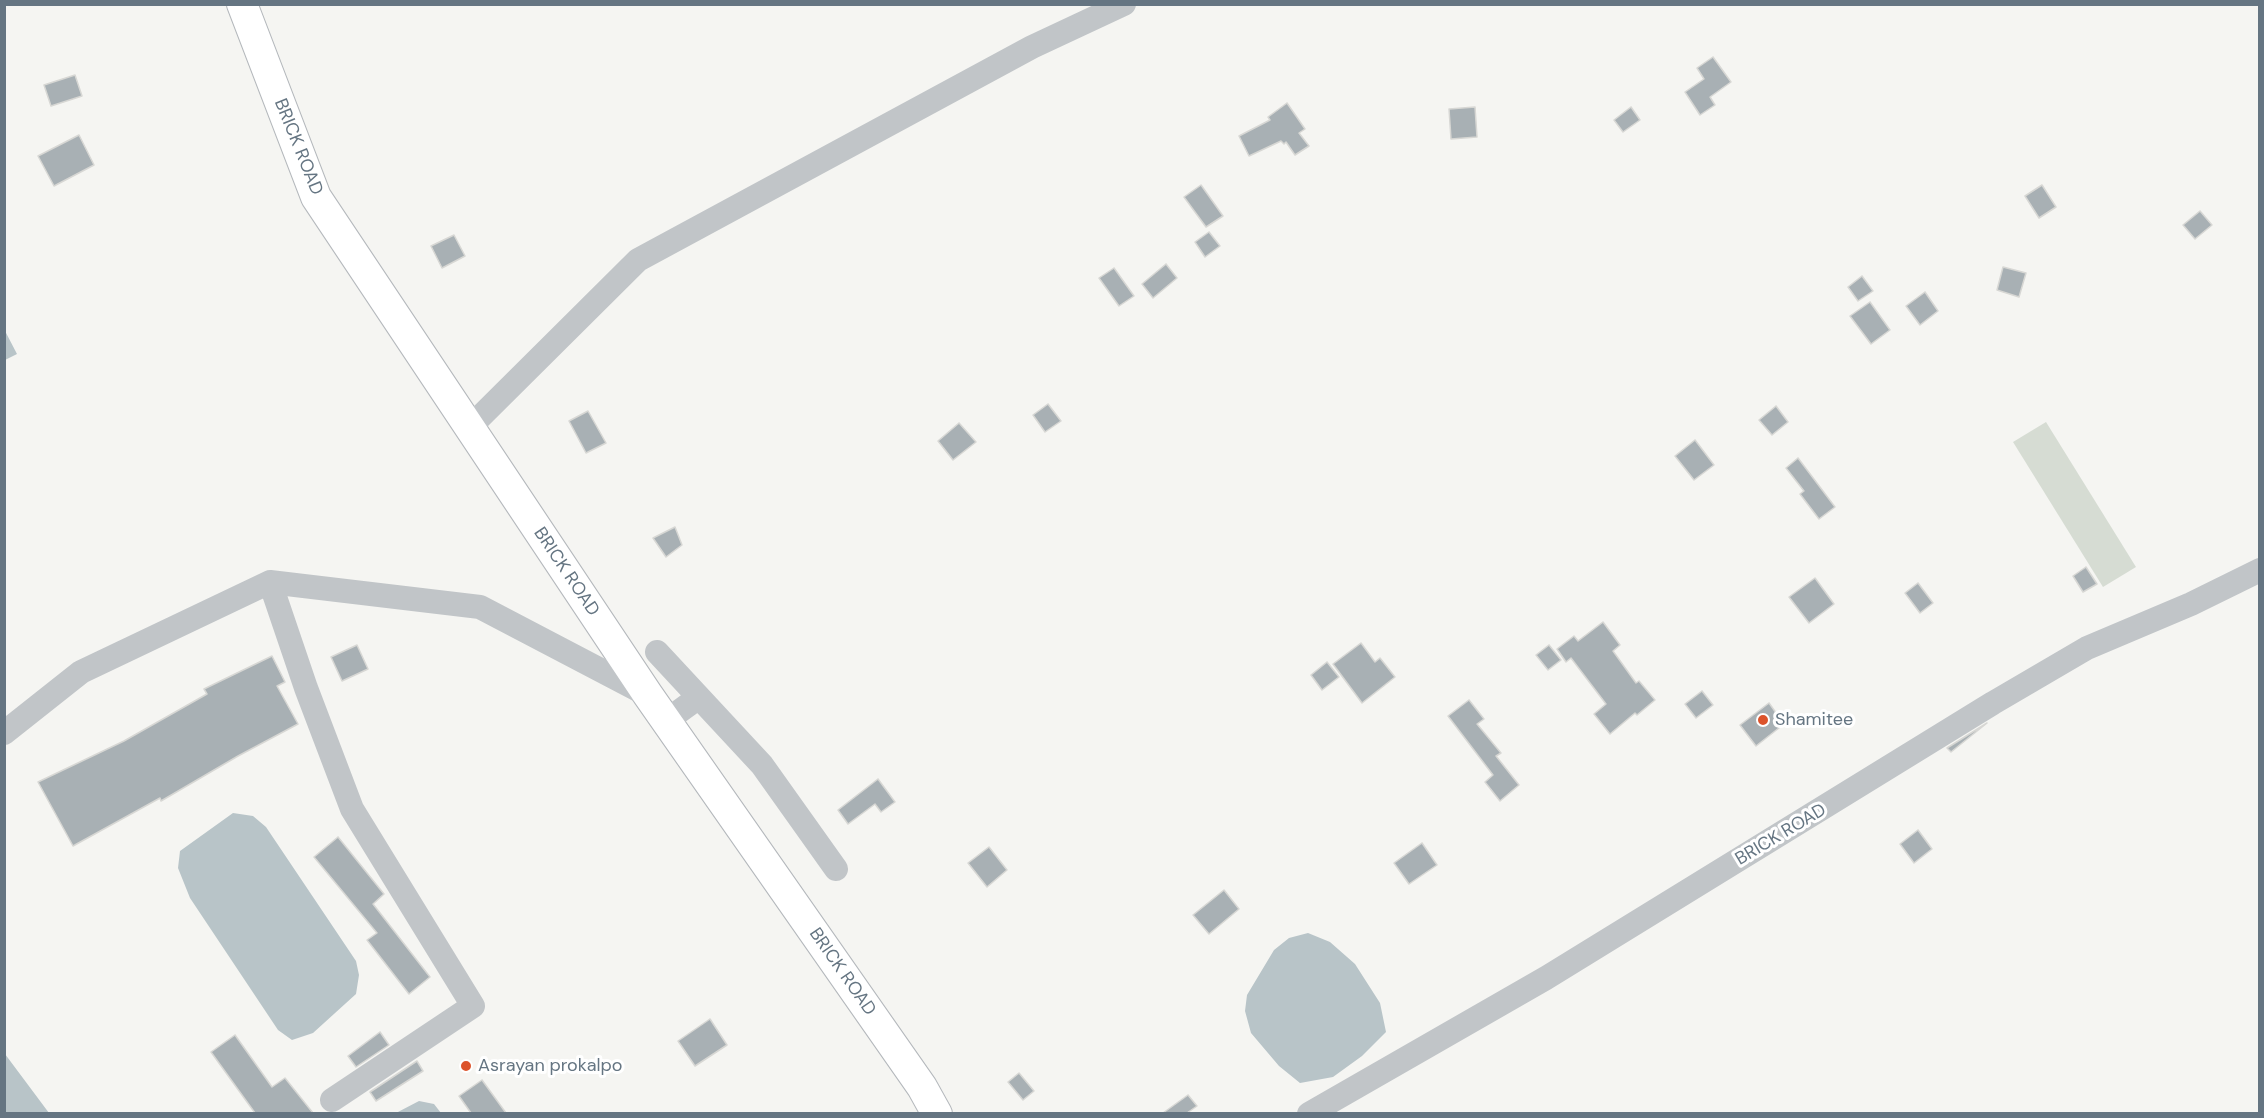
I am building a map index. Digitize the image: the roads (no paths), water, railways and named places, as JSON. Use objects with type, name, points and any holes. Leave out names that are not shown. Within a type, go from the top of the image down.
[{"type":"main road","name":"BRICK ROAD","points":[[242,4],[316,197],[648,695],[922,1087],[937,1113]]},
{"type":"street","points":[[470,427],[638,260],[1032,47],[1124,4]]},
{"type":"street","name":"BRICK ROAD","points":[[1309,1113],[1546,978],[1993,703],[2087,648],[2191,604],[2259,570]]},
{"type":"street","points":[[4,733],[81,672],[270,582],[480,607],[648,695]]},
{"type":"street","points":[[270,582],[306,688],[352,809],[473,1006],[332,1100]]},
{"type":"street","points":[[657,652],[762,765],[836,869]]},
{"type":"street","points":[[666,721],[699,697]]},
{"type":"place","name":"Shamitee","points":[[1763,720]]},
{"type":"place","name":"Asrayan prokalpo","points":[[466,1066]]}]
